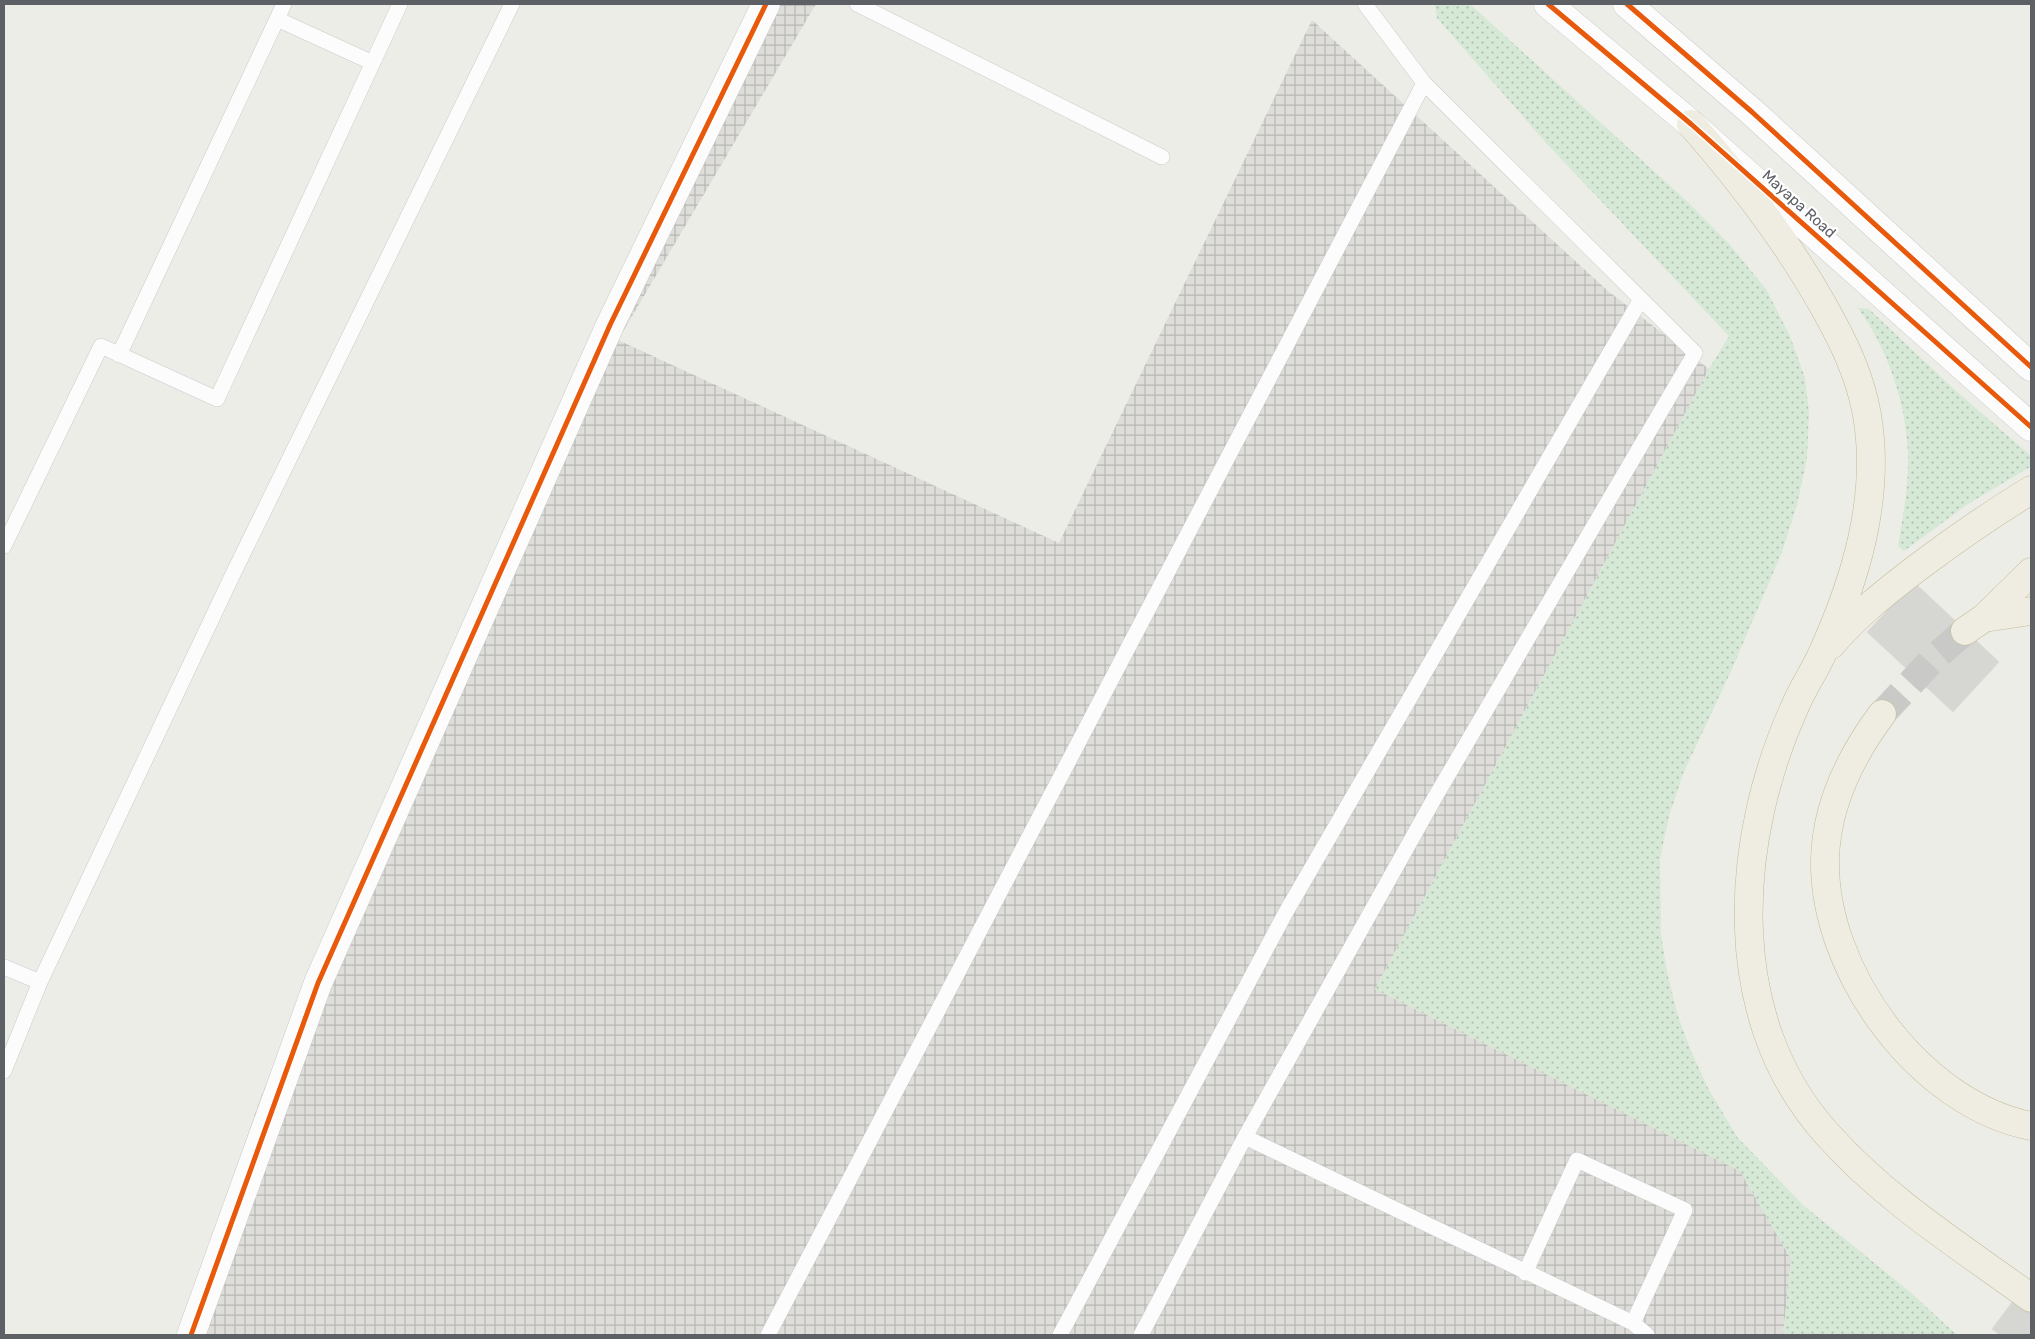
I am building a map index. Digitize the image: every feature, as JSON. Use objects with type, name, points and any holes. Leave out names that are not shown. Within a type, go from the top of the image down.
[{"type":"highway","points":[[1691,124],[1765,214],[1810,282],[1846,348],[1857,377],[1866,413],[1870,446],[1869,506],[1863,538],[1821,657],[1798,700],[1785,730],[1756,823],[1752,854],[1749,922],[1755,988],[1763,1018],[1784,1074],[1800,1100],[1826,1134],[1853,1161],[1912,1213],[2031,1298]]},
{"type":"highway","points":[[1821,657],[1851,624],[1899,582],[1971,529],[2031,490]]},
{"type":"highway","points":[[2031,572],[1975,625],[2031,611]]},
{"type":"highway","points":[[1882,714],[1863,739],[1850,762],[1840,786],[1830,824],[1825,859],[1826,890],[1842,950],[1856,980],[1872,1007],[1908,1053],[1948,1087],[1967,1100],[1995,1115],[2031,1126]]},
{"type":"street","points":[[191,1335],[318,983],[610,325],[766,4]]},
{"type":"street","name":"Mayapa Road","points":[[1548,4],[1691,124],[2031,427]]},
{"type":"street","points":[[1627,4],[1752,112],[2031,368]]},
{"type":"lane","points":[[119,355],[284,4]]},
{"type":"lane","points":[[4,546],[101,346],[217,399],[400,4]]},
{"type":"lane","points":[[4,1070],[40,982],[238,565],[512,4]]},
{"type":"lane","points":[[857,4],[1162,157]]},
{"type":"lane","points":[[1140,1335],[1245,1136],[1434,799],[1695,353],[1424,83],[1366,4]]},
{"type":"lane","points":[[277,19],[373,63]]},
{"type":"lane","points":[[768,1335],[1424,83]]},
{"type":"lane","points":[[1060,1335],[1286,912],[1641,299]]},
{"type":"lane","points":[[4,967],[40,982]]},
{"type":"lane","points":[[1245,1136],[1525,1273],[1633,1323],[1647,1335]]},
{"type":"lane","points":[[1525,1273],[1577,1160],[1685,1210],[1633,1323]]},
{"type":"shaded area","points":[[755,4],[816,4],[618,340],[1059,543],[1312,20],[1608,291],[1709,369],[1375,989],[1740,1171],[1791,1259],[1783,1335],[179,1335],[260,1099],[310,979]]},
{"type":"green space","points":[[1435,4],[1470,4],[1690,204],[1730,245],[1766,289],[1790,336],[1805,378],[1809,413],[1807,458],[1797,505],[1782,552],[1732,669],[1683,774],[1669,816],[1660,859],[1661,934],[1667,972],[1678,1016],[1691,1051],[1709,1090],[1738,1138],[1803,1205],[1909,1291],[1957,1335],[1783,1335],[1791,1259],[1740,1171],[1375,989],[1709,369],[1729,336],[1547,144],[1437,18]]},
{"type":"green space","points":[[1858,308],[1869,309],[1956,391],[2031,456],[2030,467],[1968,504],[1904,551],[1898,546],[1908,477],[1907,435],[1904,415],[1894,377],[1878,341]]},
{"type":"building","points":[[1914,582],[1999,662],[1953,712],[1867,632]]},
{"type":"building","points":[[2031,1277],[2031,1335],[2000,1335],[1992,1329]]},
{"type":"tunnel","points":[[1882,714],[1934,658],[1965,631]]},
{"type":"cycle path","points":[[191,1335],[318,983],[610,325],[766,4]]},
{"type":"cycle path","points":[[1548,4],[1691,124],[2031,427]]},
{"type":"cycle path","points":[[1627,4],[1752,112],[2031,367]]}]
